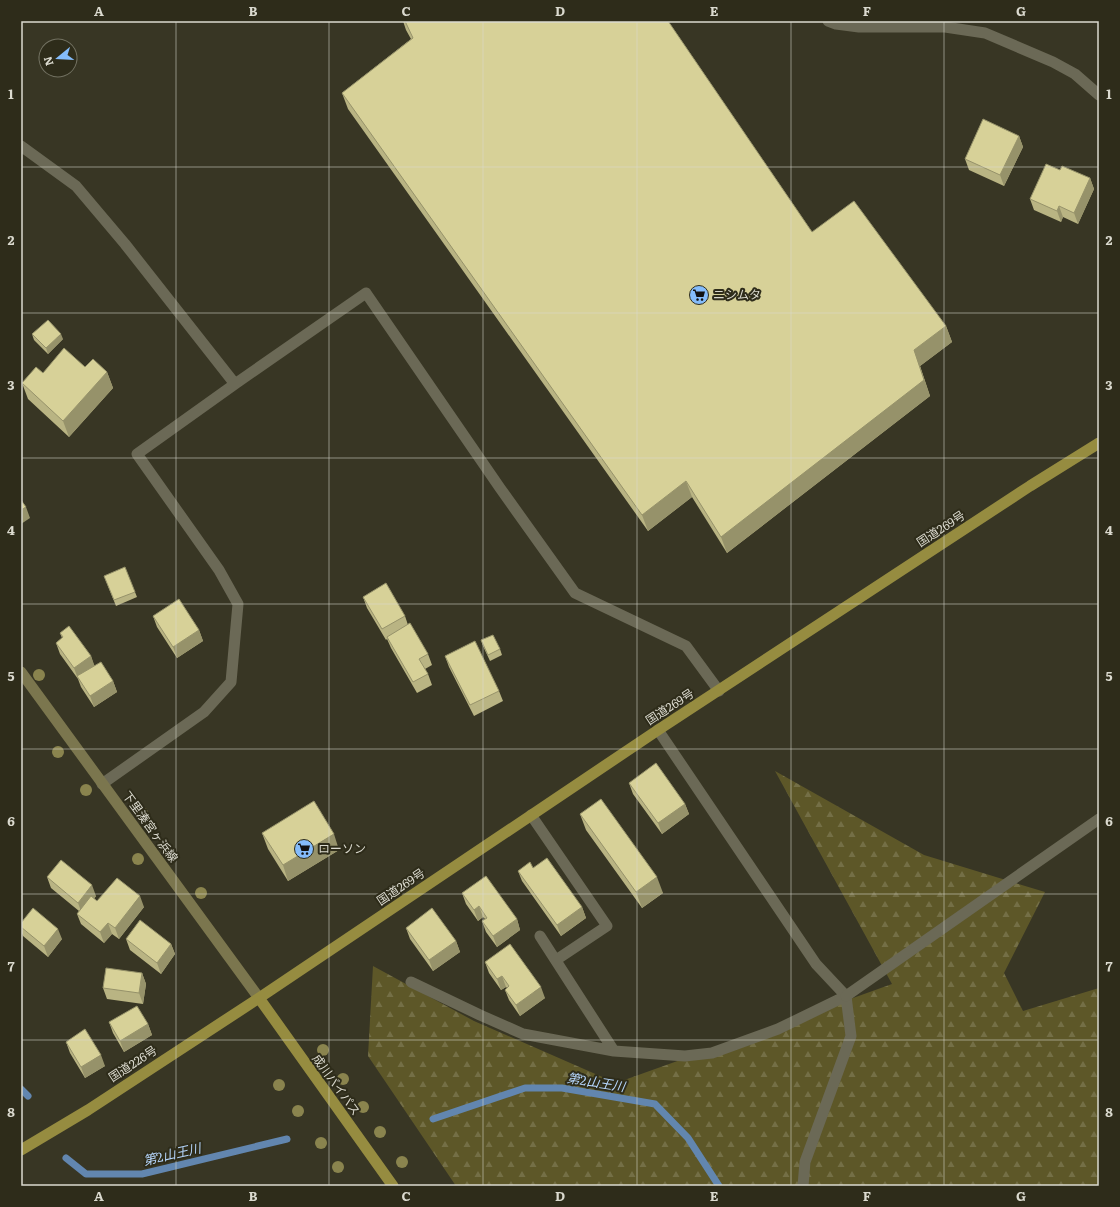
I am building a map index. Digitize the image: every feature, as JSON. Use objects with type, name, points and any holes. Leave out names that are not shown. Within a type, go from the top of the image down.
[{"type":"highway","name":"国道269号","points":[[258,998],[658,730],[1030,486],[1099,443]]},
{"type":"highway","name":"国道226号","points":[[21,1150],[94,1106],[258,998]]},
{"type":"highway","name":"成川バイパス","points":[[258,998],[393,1186]]},
{"type":"main road","name":"下里湊宮ヶ浜線","points":[[21,672],[258,998]]},
{"type":"street","points":[[828,21],[836,24],[859,27],[945,27],[985,33],[1053,62],[1075,74],[1099,95]]},
{"type":"street","points":[[21,146],[76,186],[125,244],[235,384]]},
{"type":"street","points":[[102,784],[204,712],[231,682],[238,604],[219,570],[137,454],[366,293],[500,488],[575,593],[686,646],[719,691]]},
{"type":"street","points":[[658,730],[816,964],[846,996],[851,1036],[805,1162],[803,1186]]},
{"type":"street","points":[[531,816],[607,926],[556,960]]},
{"type":"street","points":[[412,982],[523,1034],[614,1051],[685,1056],[712,1053],[778,1029],[846,996],[1099,819]]},
{"type":"street","points":[[540,936],[614,1051]]},
{"type":"green space","points":[[775,771],[924,855],[1045,892],[1004,973],[1023,1011],[1099,988],[1099,1186],[456,1186],[368,1056],[373,966],[474,1021],[616,1083],[892,984]]},
{"type":"building","name":"ニシムタ","points":[[405,21],[668,21],[812,232],[854,201],[946,326],[914,350],[924,380],[721,537],[686,481],[642,515],[342,93],[413,38]]},
{"type":"building","points":[[983,119],[1019,136],[1000,175],[965,159]]},
{"type":"building","points":[[1046,164],[1060,170],[1062,166],[1090,178],[1074,213],[1059,206],[1057,211],[1030,199]]},
{"type":"building","points":[[48,320],[61,334],[46,348],[32,334]]},
{"type":"building","points":[[64,348],[85,367],[93,359],[107,372],[63,421],[22,383],[36,367],[43,373]]},
{"type":"building","points":[[21,500],[26,507],[21,510]]},
{"type":"building","points":[[125,567],[135,592],[114,600],[104,576]]},
{"type":"building","points":[[386,583],[405,616],[382,629],[363,597]]},
{"type":"building","points":[[179,599],[199,630],[173,647],[153,616]]},
{"type":"building","points":[[410,623],[428,654],[419,659],[428,674],[413,682],[387,637]]},
{"type":"building","points":[[69,626],[91,656],[74,668],[56,643],[63,637],[60,633]]},
{"type":"building","points":[[493,635],[500,649],[488,655],[481,640]]},
{"type":"building","points":[[475,641],[499,691],[470,705],[445,656]]},
{"type":"building","points":[[101,662],[113,681],[90,696],[77,676]]},
{"type":"building","points":[[656,763],[685,804],[658,823],[629,783]]},
{"type":"building","points":[[601,799],[657,877],[636,892],[580,814]]},
{"type":"building","points":[[314,801],[334,834],[283,865],[262,833]]},
{"type":"building","points":[[547,858],[582,907],[557,925],[518,871],[530,862],[533,868]]},
{"type":"building","points":[[61,860],[92,885],[78,903],[47,877]]},
{"type":"building","points":[[486,876],[517,919],[493,936],[482,921],[487,918],[479,906],[474,910],[462,893]]},
{"type":"building","points":[[117,878],[140,896],[115,928],[108,923],[100,932],[77,914],[91,896],[97,901]]},
{"type":"building","points":[[33,908],[58,929],[44,946],[21,927],[21,923]]},
{"type":"building","points":[[432,908],[456,941],[429,960],[406,928]]},
{"type":"building","points":[[140,920],[171,944],[157,963],[126,939]]},
{"type":"building","points":[[510,944],[541,987],[516,1005],[505,990],[509,986],[502,976],[497,979],[485,962]]},
{"type":"building","points":[[106,968],[142,973],[139,993],[103,988]]},
{"type":"building","points":[[137,1006],[148,1024],[120,1041],[109,1022]]},
{"type":"building","points":[[85,1029],[101,1055],[81,1067],[66,1042]]},
{"type":"waterway","name":"第2山王川","points":[[433,1119],[525,1088],[562,1088],[655,1104],[688,1138],[719,1186]]},
{"type":"waterway","name":"第2山王川","points":[[21,1089],[28,1096]]},
{"type":"waterway","name":"第2山王川","points":[[66,1158],[86,1174],[142,1174],[287,1139]]},
{"type":"place","name":"ニシムタ","points":[[699,295]]},
{"type":"place","name":"ローソン","points":[[304,849]]}]
